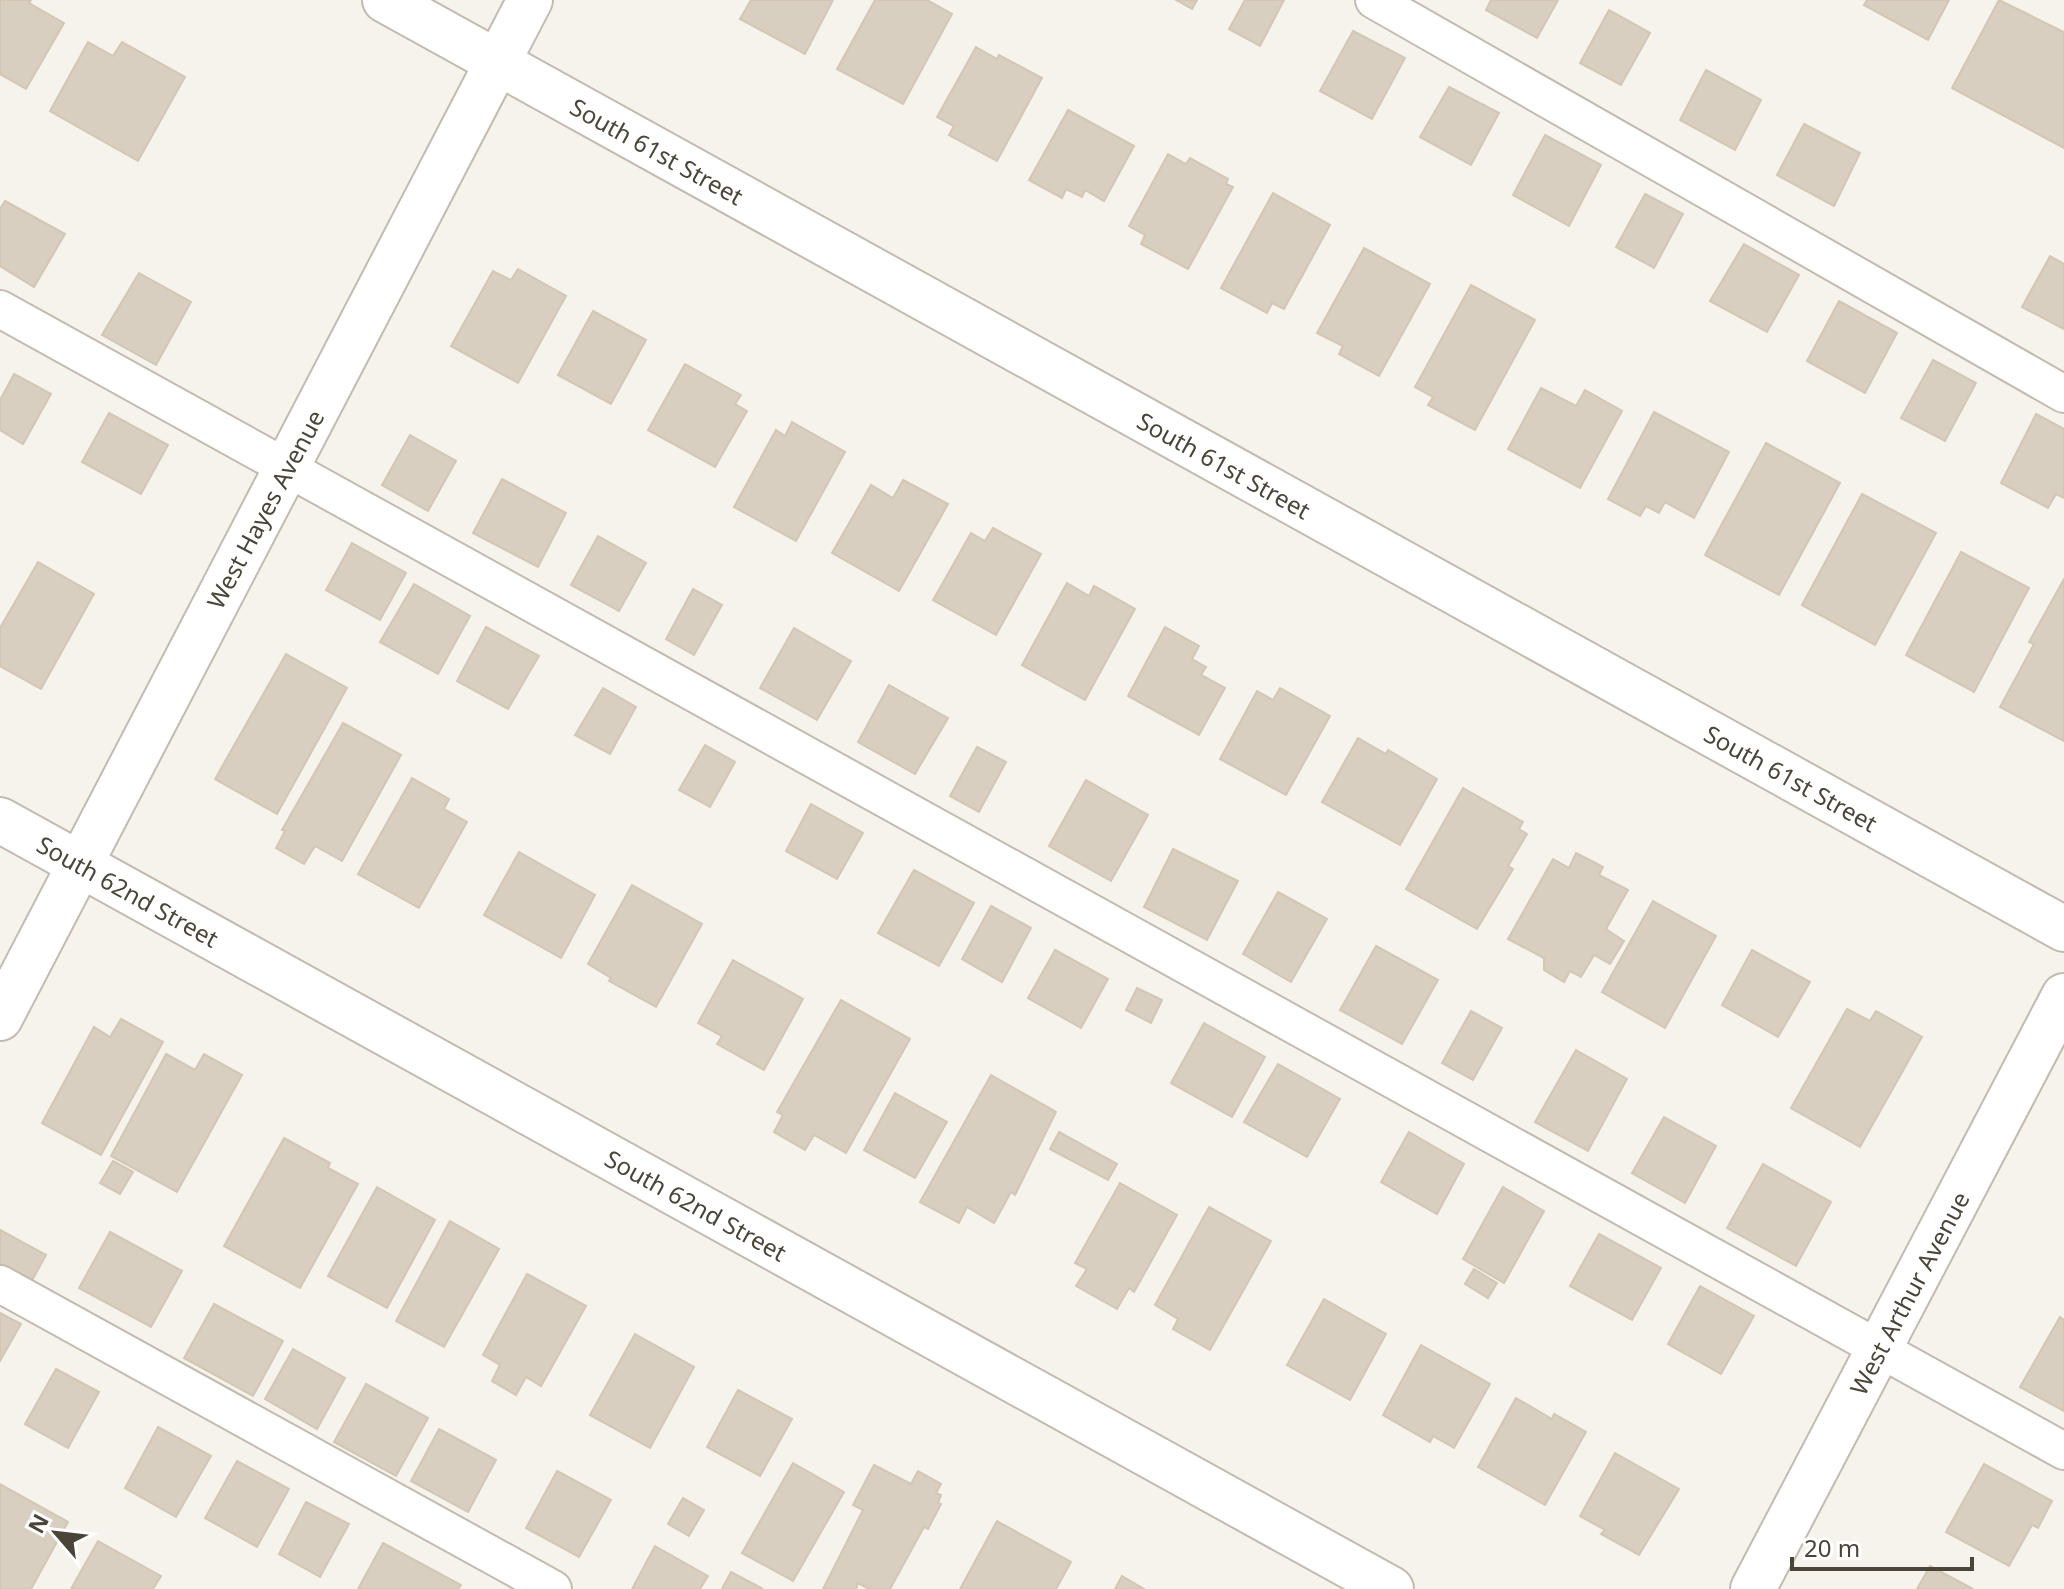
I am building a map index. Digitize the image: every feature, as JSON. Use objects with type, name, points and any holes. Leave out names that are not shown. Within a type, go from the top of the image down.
[{"type":"street","name":"South 61st Street","points":[[385,0],[2064,929]]},
{"type":"street","name":"West Hayes Avenue","points":[[0,1018],[530,0]]},
{"type":"street","name":"South 62nd Street","points":[[0,820],[1391,1589]]},
{"type":"street","name":"West Arthur Avenue","points":[[1753,1589],[2064,996]]},
{"type":"lane","points":[[1374,0],[2064,394]]},
{"type":"lane","points":[[0,309],[2064,1451]]},
{"type":"lane","points":[[0,1284],[553,1589]]},
{"type":"building","points":[[0,0],[31,0],[29,3],[64,23],[26,89],[0,74]]},
{"type":"building","points":[[751,0],[833,0],[805,54],[740,19]]},
{"type":"building","points":[[875,0],[927,0],[952,14],[903,104],[837,69]]},
{"type":"building","points":[[1176,0],[1197,0],[1192,9]]},
{"type":"building","points":[[1245,0],[1284,0],[1260,46],[1229,29]]},
{"type":"building","points":[[1491,0],[1558,0],[1537,38],[1486,10]]},
{"type":"building","points":[[1867,0],[1949,0],[1928,40],[1864,5]]},
{"type":"building","points":[[1999,0],[2064,32],[2064,148],[1952,88]]},
{"type":"building","points":[[1609,10],[1650,33],[1621,85],[1580,63]]},
{"type":"building","points":[[1353,31],[1405,58],[1372,119],[1320,91]]},
{"type":"building","points":[[88,42],[113,56],[122,42],[185,77],[138,161],[50,111]]},
{"type":"building","points":[[976,47],[997,59],[999,55],[1042,78],[997,161],[949,135],[954,126],[937,117]]},
{"type":"building","points":[[1706,70],[1761,100],[1735,150],[1680,120]]},
{"type":"building","points":[[1449,87],[1499,113],[1471,165],[1420,137]]},
{"type":"building","points":[[1068,110],[1134,146],[1104,201],[1085,190],[1082,197],[1066,189],[1062,198],[1029,180]]},
{"type":"building","points":[[1804,124],[1860,153],[1834,206],[1777,175]]},
{"type":"building","points":[[1545,135],[1601,165],[1569,226],[1513,195]]},
{"type":"building","points":[[1168,154],[1186,164],[1190,158],[1228,179],[1226,184],[1233,187],[1188,269],[1141,244],[1145,235],[1129,226]]},
{"type":"building","points":[[1273,193],[1330,225],[1284,309],[1272,303],[1267,313],[1221,288]]},
{"type":"building","points":[[1645,194],[1683,214],[1654,268],[1616,247]]},
{"type":"building","points":[[5,201],[65,234],[34,287],[0,266],[0,209]]},
{"type":"building","points":[[1744,244],[1799,275],[1767,332],[1710,301]]},
{"type":"building","points":[[1364,248],[1430,284],[1379,376],[1339,354],[1343,346],[1317,333]]},
{"type":"building","points":[[2050,256],[2064,264],[2064,329],[2022,307]]},
{"type":"building","points":[[518,269],[566,296],[518,383],[451,346],[493,271],[511,280]]},
{"type":"building","points":[[139,273],[191,302],[156,365],[102,335]]},
{"type":"building","points":[[1471,285],[1535,320],[1475,430],[1428,405],[1433,397],[1415,387]]},
{"type":"building","points":[[1839,301],[1897,333],[1865,393],[1807,361]]},
{"type":"building","points":[[593,311],[646,340],[611,404],[558,375]]},
{"type":"building","points":[[1933,360],[1976,383],[1945,441],[1901,418]]},
{"type":"building","points":[[685,364],[741,395],[735,404],[747,411],[715,467],[648,430]]},
{"type":"building","points":[[14,374],[51,394],[23,444],[0,430],[0,400]]},
{"type":"building","points":[[1541,388],[1576,406],[1585,390],[1622,411],[1580,488],[1508,449]]},
{"type":"building","points":[[1654,412],[1729,452],[1694,518],[1665,502],[1659,513],[1646,506],[1640,516],[1608,499]]},
{"type":"building","points":[[109,413],[168,445],[141,494],[82,462]]},
{"type":"building","points":[[2036,414],[2064,429],[2064,498],[2056,494],[2048,508],[2001,483]]},
{"type":"building","points":[[792,422],[845,452],[796,541],[734,507],[776,430],[785,436]]},
{"type":"building","points":[[410,435],[456,461],[428,511],[382,485]]},
{"type":"building","points":[[1766,443],[1840,483],[1779,595],[1705,555]]},
{"type":"building","points":[[502,479],[566,513],[538,567],[473,533]]},
{"type":"building","points":[[903,480],[948,504],[899,591],[832,553],[871,485],[893,498]]},
{"type":"building","points":[[1862,494],[1936,533],[1875,645],[1802,605]]},
{"type":"building","points":[[993,528],[1041,554],[996,635],[933,600],[971,533],[985,541]]},
{"type":"building","points":[[598,536],[646,563],[619,611],[571,585]]},
{"type":"building","points":[[352,543],[406,573],[380,620],[326,590]]},
{"type":"building","points":[[1961,552],[2029,588],[1974,692],[1906,655]]},
{"type":"building","points":[[38,562],[94,594],[41,689],[0,666],[0,628]]},
{"type":"building","points":[[2064,579],[2064,741],[2000,707],[2034,644],[2029,642]]},
{"type":"building","points":[[1067,583],[1089,596],[1094,586],[1135,609],[1085,700],[1022,665]]},
{"type":"building","points":[[414,584],[470,616],[438,674],[380,642]]},
{"type":"building","points":[[693,589],[722,605],[694,655],[666,639]]},
{"type":"building","points":[[486,627],[539,656],[508,709],[457,681]]},
{"type":"building","points":[[1165,627],[1199,646],[1192,659],[1206,667],[1201,675],[1225,688],[1199,735],[1128,696]]},
{"type":"building","points":[[794,628],[851,661],[817,720],[760,688]]},
{"type":"building","points":[[286,654],[347,688],[277,814],[215,779]]},
{"type":"building","points":[[889,685],[948,718],[915,774],[858,742]]},
{"type":"building","points":[[603,688],[636,707],[610,754],[575,735]]},
{"type":"building","points":[[1280,688],[1330,716],[1286,795],[1220,759],[1257,691],[1273,700]]},
{"type":"building","points":[[343,723],[401,755],[342,861],[315,846],[304,864],[276,848],[285,831],[282,830]]},
{"type":"building","points":[[1358,738],[1386,754],[1388,750],[1437,779],[1400,845],[1322,802]]},
{"type":"building","points":[[705,745],[735,762],[710,807],[679,790]]},
{"type":"building","points":[[977,747],[1006,762],[979,812],[950,796]]},
{"type":"building","points":[[412,778],[449,799],[444,809],[467,822],[419,908],[358,874]]},
{"type":"building","points":[[1086,780],[1148,815],[1111,881],[1049,846]]},
{"type":"building","points":[[1463,788],[1523,822],[1519,829],[1527,834],[1508,866],[1513,869],[1477,929],[1406,889]]},
{"type":"building","points":[[811,804],[863,833],[837,879],[786,851]]},
{"type":"building","points":[[1173,849],[1238,881],[1207,940],[1144,907]]},
{"type":"building","points":[[519,852],[595,895],[561,958],[484,915]]},
{"type":"building","points":[[1576,853],[1603,867],[1599,875],[1628,890],[1606,929],[1624,941],[1610,964],[1594,955],[1581,977],[1570,971],[1564,982],[1544,970],[1544,958],[1508,939],[1553,859],[1569,868]]},
{"type":"building","points":[[914,870],[974,903],[939,966],[878,933]]},
{"type":"building","points":[[632,885],[702,924],[656,1007],[609,981],[611,978],[588,964]]},
{"type":"building","points":[[1278,892],[1327,919],[1291,982],[1243,954]]},
{"type":"building","points":[[1653,901],[1716,936],[1665,1028],[1602,992]]},
{"type":"building","points":[[991,906],[1031,928],[1002,982],[962,959]]},
{"type":"building","points":[[1376,946],[1438,980],[1402,1044],[1340,1010]]},
{"type":"building","points":[[1055,950],[1108,979],[1081,1028],[1028,998]]},
{"type":"building","points":[[1752,950],[1810,982],[1778,1037],[1722,1005]]},
{"type":"building","points":[[733,960],[803,999],[764,1070],[717,1044],[722,1036],[698,1023]]},
{"type":"building","points":[[1137,988],[1162,1000],[1151,1023],[1126,1010]]},
{"type":"building","points":[[841,1000],[910,1039],[846,1153],[814,1135],[805,1150],[774,1132],[783,1115],[777,1112]]},
{"type":"building","points":[[1847,1009],[1870,1021],[1876,1011],[1922,1037],[1860,1147],[1791,1108]]},
{"type":"building","points":[[1471,1011],[1502,1028],[1473,1080],[1442,1063]]},
{"type":"building","points":[[121,1019],[163,1042],[101,1155],[42,1123],[94,1027],[110,1037]]},
{"type":"building","points":[[1204,1023],[1265,1057],[1232,1117],[1171,1083]]},
{"type":"building","points":[[1576,1050],[1627,1079],[1588,1151],[1535,1122]]},
{"type":"building","points":[[166,1054],[195,1070],[204,1054],[242,1075],[177,1192],[111,1156]]},
{"type":"building","points":[[1278,1064],[1340,1099],[1307,1157],[1244,1122]]},
{"type":"building","points":[[991,1075],[1056,1112],[1015,1195],[1011,1192],[994,1223],[967,1207],[959,1223],[920,1202]]},
{"type":"building","points":[[895,1093],[947,1122],[915,1178],[864,1150]]},
{"type":"building","points":[[1664,1117],[1716,1146],[1685,1203],[1632,1173]]},
{"type":"building","points":[[1059,1132],[1117,1164],[1108,1180],[1050,1149]]},
{"type":"building","points":[[1409,1132],[1464,1164],[1437,1214],[1381,1182]]},
{"type":"building","points":[[284,1138],[330,1163],[328,1168],[358,1184],[300,1288],[224,1246]]},
{"type":"building","points":[[113,1161],[133,1172],[120,1194],[100,1183]]},
{"type":"building","points":[[1763,1164],[1831,1202],[1796,1266],[1727,1228]]},
{"type":"building","points":[[1120,1183],[1177,1215],[1134,1292],[1129,1288],[1117,1309],[1076,1286],[1087,1269],[1075,1263]]},
{"type":"building","points":[[377,1187],[435,1220],[387,1308],[328,1276]]},
{"type":"building","points":[[1503,1187],[1544,1211],[1504,1283],[1463,1259]]},
{"type":"building","points":[[1209,1207],[1271,1241],[1210,1350],[1173,1329],[1178,1319],[1155,1305]]},
{"type":"building","points":[[450,1221],[499,1249],[444,1347],[396,1321]]},
{"type":"building","points":[[0,1230],[46,1255],[29,1286],[0,1270]]},
{"type":"building","points":[[110,1232],[182,1271],[151,1327],[79,1288]]},
{"type":"building","points":[[1599,1234],[1661,1268],[1632,1320],[1570,1286]]},
{"type":"building","points":[[1474,1269],[1497,1283],[1488,1298],[1465,1284]]},
{"type":"building","points":[[527,1274],[586,1306],[541,1386],[526,1377],[516,1395],[492,1381],[500,1365],[483,1355]]},
{"type":"building","points":[[1700,1286],[1754,1316],[1721,1374],[1668,1344]]},
{"type":"building","points":[[1324,1299],[1386,1334],[1350,1400],[1287,1365]]},
{"type":"building","points":[[214,1304],[283,1341],[253,1396],[184,1358]]},
{"type":"building","points":[[0,1313],[21,1324],[0,1361]]},
{"type":"building","points":[[2060,1317],[2064,1320],[2064,1411],[2020,1387]]},
{"type":"building","points":[[635,1334],[694,1367],[650,1448],[590,1415]]},
{"type":"building","points":[[1421,1345],[1490,1384],[1454,1448],[1433,1436],[1430,1442],[1383,1415]]},
{"type":"building","points":[[293,1349],[345,1378],[317,1429],[265,1399]]},
{"type":"building","points":[[56,1369],[99,1392],[68,1448],[25,1424]]},
{"type":"building","points":[[366,1384],[428,1418],[396,1476],[334,1442]]},
{"type":"building","points":[[738,1390],[792,1419],[760,1476],[707,1447]]},
{"type":"building","points":[[1516,1398],[1552,1419],[1554,1414],[1586,1432],[1545,1505],[1478,1467]]},
{"type":"building","points":[[158,1427],[211,1456],[176,1517],[125,1488]]},
{"type":"building","points":[[439,1429],[496,1460],[468,1512],[411,1481]]},
{"type":"building","points":[[1615,1453],[1679,1489],[1639,1555],[1601,1534],[1605,1530],[1580,1516]]},
{"type":"building","points":[[237,1461],[289,1489],[257,1547],[205,1518]]},
{"type":"building","points":[[793,1463],[844,1492],[793,1581],[742,1553]]},
{"type":"building","points":[[1984,1464],[2052,1501],[2038,1528],[2032,1525],[2009,1566],[1946,1532]]},
{"type":"building","points":[[874,1465],[911,1484],[918,1471],[941,1484],[936,1493],[941,1495],[938,1503],[941,1504],[928,1529],[924,1527],[890,1589],[869,1589],[858,1583],[856,1589],[823,1589],[863,1510],[853,1505]]},
{"type":"building","points":[[557,1471],[611,1500],[579,1557],[526,1528]]},
{"type":"building","points":[[0,1484],[68,1522],[31,1589],[0,1589]]},
{"type":"building","points":[[683,1498],[704,1510],[689,1536],[668,1524]]},
{"type":"building","points":[[306,1502],[349,1524],[320,1577],[279,1554]]},
{"type":"building","points":[[997,1521],[1071,1562],[1056,1589],[960,1589]]},
{"type":"building","points":[[98,1541],[161,1576],[153,1589],[71,1589]]},
{"type":"building","points":[[383,1543],[461,1585],[458,1589],[358,1589]]},
{"type":"building","points":[[655,1546],[708,1576],[700,1589],[632,1589]]},
{"type":"building","points":[[1930,1566],[1973,1589],[1917,1589]]},
{"type":"building","points":[[731,1572],[763,1589],[722,1589]]},
{"type":"building","points":[[1122,1576],[1144,1589],[1115,1589]]}]
